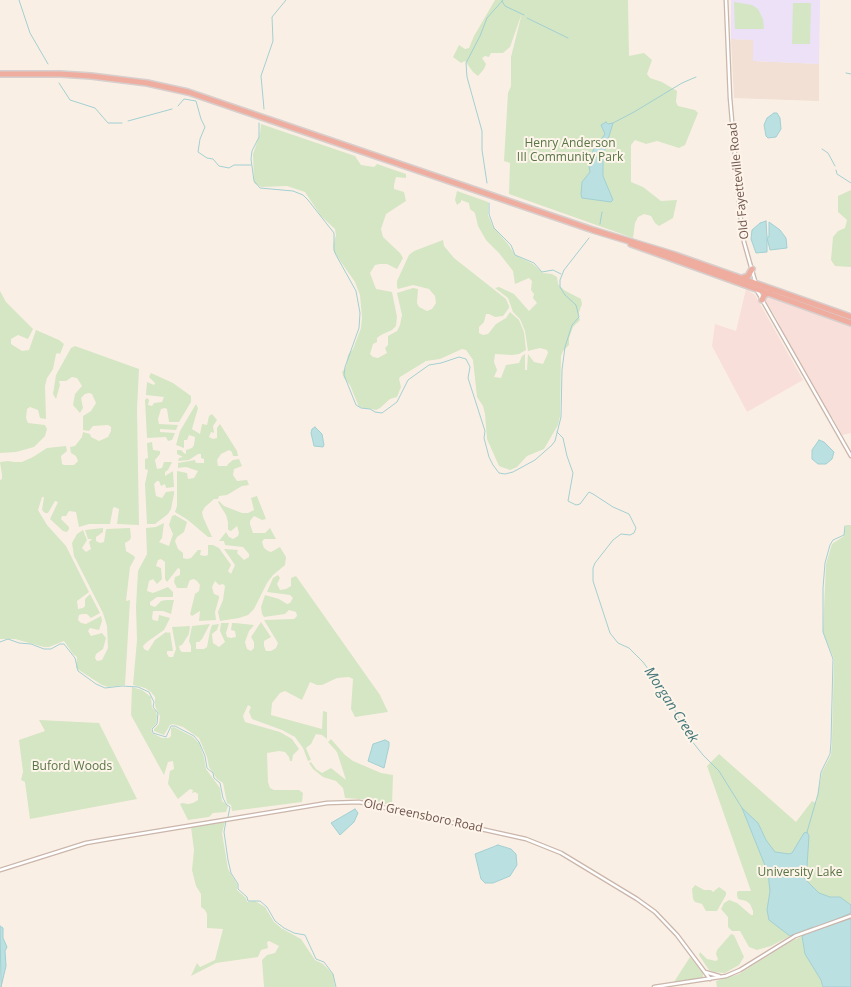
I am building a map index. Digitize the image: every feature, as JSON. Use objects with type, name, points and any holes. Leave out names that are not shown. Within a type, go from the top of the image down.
[{"type":"highway","points":[[0,74],[32,73],[91,76],[148,83],[178,90],[851,317]]},
{"type":"highway","points":[[593,230],[742,278],[770,293],[851,323]]},
{"type":"highway","points":[[742,278],[748,276],[752,269]]},
{"type":"highway","points":[[762,300],[764,295],[770,293]]},
{"type":"street","name":"Old Fayetteville Road","points":[[726,0],[730,98],[740,212],[743,237],[755,285],[851,456]]},
{"type":"street","name":"Old Greensboro Road","points":[[0,870],[86,843],[327,803],[359,802],[526,839],[561,853],[656,912],[677,935],[710,979]]},
{"type":"street","points":[[654,987],[726,976],[740,970],[803,932],[851,916]]},
{"type":"street","points":[[705,972],[713,976],[726,976]]},
{"type":"shaded area","points":[[731,0],[820,0],[819,64],[753,61],[753,40],[731,39]]},
{"type":"shaded area","points":[[731,39],[754,40],[753,61],[819,64],[819,101],[734,98]]},
{"type":"shaded area","points":[[746,289],[755,295],[803,380],[747,412],[712,346],[715,324],[736,331]]},
{"type":"shaded area","points":[[768,295],[851,325],[851,433],[842,435],[833,418],[826,412],[764,298]]},
{"type":"green space","name":"Henry Anderson III Community Park","points":[[495,0],[628,0],[629,56],[644,53],[652,60],[647,74],[650,78],[662,82],[677,91],[676,102],[678,106],[695,110],[698,113],[685,145],[679,148],[657,141],[646,144],[635,140],[631,145],[631,182],[643,187],[661,201],[677,200],[673,218],[659,226],[651,216],[644,214],[638,217],[635,223],[633,238],[509,194],[510,163],[504,161],[508,93],[511,86],[511,57],[522,13],[510,47],[503,53],[491,53],[489,57],[485,56],[482,58],[486,64],[478,76],[465,61],[461,63],[453,57],[459,45],[465,49],[469,48]]},
{"type":"green space","points":[[734,2],[752,5],[758,9],[763,19],[764,29],[735,29]]},
{"type":"green space","points":[[793,3],[811,3],[810,44],[792,44]]},
{"type":"green space","points":[[261,124],[355,156],[361,165],[374,167],[377,164],[406,174],[406,178],[396,177],[394,189],[404,192],[406,201],[386,214],[381,229],[383,237],[403,258],[397,269],[387,264],[380,264],[375,265],[370,273],[376,289],[392,292],[397,317],[396,326],[377,338],[377,342],[373,344],[370,354],[373,357],[378,358],[387,353],[385,348],[388,345],[388,336],[397,331],[400,325],[402,315],[397,293],[413,288],[418,289],[417,303],[419,307],[427,311],[432,309],[436,303],[435,296],[429,289],[413,285],[398,289],[397,281],[409,255],[414,251],[443,240],[444,246],[454,258],[506,299],[509,306],[503,316],[495,317],[486,314],[484,322],[479,327],[479,333],[483,335],[488,334],[510,312],[519,320],[524,332],[526,350],[512,355],[495,354],[494,362],[497,370],[494,377],[501,378],[506,365],[519,363],[525,354],[525,370],[527,370],[528,354],[534,362],[543,364],[548,353],[547,350],[540,348],[528,351],[525,331],[520,319],[513,312],[508,298],[495,288],[499,287],[514,294],[529,311],[537,303],[533,298],[534,294],[531,290],[532,281],[529,278],[515,284],[513,271],[486,240],[478,226],[475,213],[470,209],[469,203],[461,200],[457,205],[455,200],[457,191],[488,202],[488,215],[493,227],[515,255],[533,264],[543,273],[552,274],[557,277],[558,284],[564,290],[581,299],[582,304],[578,315],[580,320],[573,327],[569,338],[569,345],[561,356],[560,416],[558,425],[544,449],[527,456],[517,467],[510,470],[499,466],[487,439],[485,414],[483,406],[477,397],[473,360],[466,350],[462,349],[440,359],[426,361],[400,377],[401,387],[397,397],[390,399],[380,408],[376,410],[359,407],[350,385],[342,372],[346,367],[348,355],[353,349],[361,328],[360,295],[355,282],[334,252],[335,229],[321,216],[305,192],[287,186],[261,187],[254,183],[253,154],[260,134]]},
{"type":"green space","points":[[851,190],[851,267],[835,266],[831,260],[833,237],[838,231],[845,228],[847,220],[838,212],[838,196]]},
{"type":"green space","points":[[0,291],[6,302],[33,329],[28,339],[18,335],[11,339],[11,344],[22,351],[29,350],[36,330],[64,344],[60,354],[56,354],[53,369],[47,378],[45,386],[46,419],[40,418],[38,410],[30,407],[27,409],[26,418],[28,423],[45,425],[47,429],[45,436],[34,447],[16,452],[0,453]]},
{"type":"green space","points":[[75,346],[139,369],[137,409],[139,525],[117,524],[119,509],[114,507],[110,524],[89,524],[79,527],[76,512],[69,511],[61,519],[69,527],[67,532],[63,531],[50,519],[58,502],[55,501],[48,513],[45,513],[42,510],[44,497],[42,497],[38,510],[47,525],[66,546],[89,592],[77,601],[78,609],[85,606],[85,599],[90,594],[100,613],[91,618],[87,614],[82,614],[79,615],[78,620],[86,624],[101,616],[102,621],[99,630],[90,628],[88,631],[91,636],[102,633],[106,638],[103,649],[96,654],[95,658],[97,661],[102,660],[108,648],[107,626],[103,613],[74,556],[72,543],[77,534],[83,530],[87,540],[82,548],[86,552],[91,549],[89,542],[92,539],[88,539],[85,530],[103,528],[103,532],[96,537],[96,541],[100,543],[104,542],[106,529],[130,528],[131,537],[125,543],[126,551],[135,558],[130,567],[126,601],[130,600],[125,685],[108,687],[102,685],[76,668],[77,657],[64,641],[44,647],[15,639],[0,639],[0,480],[2,475],[0,462],[22,462],[47,448],[66,446],[67,451],[61,456],[62,464],[74,465],[78,461],[76,456],[71,453],[70,447],[75,446],[82,437],[83,432],[90,434],[91,437],[99,441],[108,437],[111,431],[111,427],[108,425],[93,426],[89,431],[83,430],[83,416],[91,411],[96,403],[92,394],[89,393],[81,398],[83,408],[80,413],[73,405],[75,394],[82,386],[77,378],[72,377],[66,381],[59,381],[60,385],[56,399],[53,394],[56,375],[71,348]]},
{"type":"green space","points":[[151,373],[173,383],[191,396],[191,402],[179,422],[169,422],[167,409],[161,409],[158,419],[159,424],[178,425],[176,430],[160,429],[160,432],[175,433],[172,440],[168,441],[166,437],[147,438],[145,400],[147,398],[149,400],[148,405],[152,406],[154,403],[162,402],[164,397],[146,395],[147,382],[154,385],[155,383],[149,377]]},
{"type":"green space","points":[[196,404],[198,408],[192,429],[200,434],[202,424],[207,425],[209,416],[212,414],[217,420],[213,426],[214,433],[211,432],[209,437],[217,438],[217,428],[220,424],[237,451],[238,456],[233,456],[229,450],[221,454],[217,460],[218,466],[227,466],[233,460],[239,459],[242,466],[234,469],[233,475],[237,481],[247,480],[249,485],[242,486],[227,495],[219,496],[218,499],[214,499],[205,507],[202,512],[203,517],[212,537],[208,537],[175,512],[177,506],[177,471],[187,473],[188,479],[194,478],[198,471],[186,467],[178,468],[178,463],[195,460],[196,463],[204,463],[201,454],[189,460],[178,461],[179,458],[183,457],[177,454],[177,450],[181,450],[185,454],[186,450],[194,445],[195,437],[189,435],[187,440],[184,440],[184,448],[176,445],[180,431]]},
{"type":"green space","points":[[152,442],[153,450],[160,451],[155,460],[157,469],[162,468],[164,462],[172,462],[165,472],[165,476],[173,471],[174,487],[166,488],[165,484],[161,486],[159,481],[157,481],[154,484],[156,496],[162,498],[166,492],[174,491],[174,494],[168,514],[155,524],[147,524],[145,484],[148,470],[145,469],[145,459],[148,458],[147,443]]},
{"type":"green space","points":[[257,496],[266,519],[262,520],[254,516],[250,521],[253,533],[265,533],[270,528],[276,539],[264,539],[262,542],[264,548],[271,552],[280,547],[286,557],[285,565],[267,583],[254,609],[248,615],[220,621],[218,612],[223,600],[225,586],[223,584],[219,585],[215,581],[212,587],[214,594],[219,596],[215,612],[216,620],[199,621],[200,611],[192,616],[190,614],[195,594],[199,591],[200,585],[194,579],[190,580],[187,588],[177,588],[174,582],[175,577],[180,575],[180,569],[178,568],[167,582],[165,579],[165,562],[161,559],[158,560],[156,566],[161,568],[162,579],[157,584],[153,579],[149,581],[147,591],[153,593],[168,587],[173,592],[173,597],[157,597],[150,602],[150,605],[155,607],[161,601],[174,600],[171,614],[163,611],[153,611],[153,620],[158,621],[159,615],[170,618],[164,630],[147,642],[143,646],[144,649],[148,651],[155,640],[166,632],[170,632],[173,651],[167,651],[167,654],[169,657],[173,657],[176,649],[172,627],[190,626],[189,634],[182,645],[179,646],[182,652],[191,652],[189,641],[192,626],[210,624],[202,639],[196,642],[196,649],[207,647],[212,625],[219,624],[217,630],[212,634],[213,643],[219,647],[225,642],[220,631],[221,623],[229,623],[226,633],[227,637],[231,638],[236,637],[235,631],[231,630],[232,623],[235,623],[254,625],[249,631],[245,642],[247,649],[251,651],[254,648],[254,642],[251,637],[261,622],[271,637],[264,641],[264,646],[266,651],[271,651],[276,648],[278,643],[264,620],[294,619],[297,616],[296,612],[289,610],[285,614],[264,617],[261,607],[265,595],[279,599],[287,604],[290,603],[293,598],[290,595],[267,592],[273,578],[278,575],[280,578],[277,584],[280,590],[291,586],[291,578],[296,576],[380,695],[388,712],[355,717],[351,709],[353,679],[349,677],[337,678],[322,685],[310,682],[302,700],[285,691],[280,693],[272,703],[271,715],[322,729],[323,711],[327,712],[327,739],[322,735],[316,734],[311,744],[306,748],[311,760],[308,761],[303,748],[295,737],[252,719],[249,712],[251,707],[248,705],[243,716],[245,722],[280,732],[292,739],[299,749],[293,755],[292,761],[290,761],[285,752],[267,753],[268,782],[270,788],[274,790],[299,790],[303,793],[302,802],[232,811],[231,805],[227,803],[223,783],[217,779],[209,767],[199,738],[183,727],[173,724],[170,725],[164,735],[154,731],[159,724],[160,716],[155,706],[155,697],[145,688],[133,685],[137,640],[138,571],[147,554],[146,528],[156,527],[164,523],[162,538],[159,542],[169,546],[173,534],[169,525],[172,516],[175,515],[187,522],[184,532],[175,541],[178,549],[183,553],[183,558],[191,558],[198,550],[201,550],[200,555],[208,555],[208,545],[213,545],[219,548],[231,565],[228,571],[231,574],[235,565],[224,549],[238,550],[237,553],[244,560],[249,557],[249,554],[243,547],[225,545],[224,541],[219,541],[226,532],[233,539],[239,533],[237,526],[231,531],[228,530],[226,515],[218,502],[242,513],[248,513],[254,510],[251,498]]},
{"type":"green space","name":"University Lake","points":[[846,525],[851,525],[851,912],[789,935],[771,946],[757,950],[749,947],[740,931],[732,931],[728,927],[728,917],[721,909],[724,903],[729,900],[737,903],[753,915],[750,904],[738,899],[737,892],[751,891],[707,766],[719,754],[796,822],[812,801],[816,803],[822,772],[831,755],[832,742],[834,659],[823,632],[826,564],[832,544],[844,536]]},
{"type":"green space","points":[[132,687],[142,690],[151,697],[152,708],[156,711],[157,716],[156,724],[151,729],[152,733],[162,738],[169,738],[171,736],[171,728],[174,727],[193,737],[199,743],[206,769],[220,788],[222,801],[228,806],[226,812],[213,813],[209,817],[188,820],[180,804],[193,803],[198,800],[198,794],[192,793],[193,790],[190,789],[178,799],[168,784],[170,771],[174,769],[173,761],[168,762],[164,775],[131,715]]},
{"type":"green space","name":"Buford Woods","points":[[39,720],[99,723],[137,799],[30,819],[25,782],[21,780],[23,772],[19,740],[45,731]]},
{"type":"green space","points":[[331,739],[353,761],[381,773],[393,775],[392,805],[345,798],[343,788],[336,781],[323,777],[313,769],[309,763],[311,762],[322,773],[331,768],[346,780],[337,752],[328,742]]},
{"type":"green space","points":[[225,822],[222,833],[228,869],[237,884],[237,890],[246,898],[247,902],[255,901],[265,907],[274,922],[301,939],[315,960],[323,964],[333,974],[335,987],[264,987],[262,960],[267,955],[275,953],[279,946],[269,941],[267,942],[268,948],[261,950],[258,957],[216,963],[191,976],[197,963],[200,967],[215,960],[223,929],[207,928],[207,914],[201,907],[201,894],[196,886],[192,870],[194,850],[191,827]]},
{"type":"green space","points":[[695,885],[713,892],[719,887],[726,892],[717,911],[706,911],[702,904],[695,902],[692,889]]},
{"type":"green space","points":[[731,934],[734,935],[744,957],[739,965],[725,973],[709,970],[699,955],[700,952],[707,959],[716,961],[718,959],[717,950]]},
{"type":"green space","points":[[807,934],[851,987],[717,987],[716,981],[739,974],[792,941]]},
{"type":"green space","points":[[690,957],[703,973],[703,978],[674,982]]},
{"type":"water","points":[[777,113],[780,118],[781,129],[776,137],[768,138],[764,125],[767,118]]},
{"type":"water","points":[[606,122],[608,124],[613,123],[603,156],[603,176],[613,200],[611,202],[582,198],[581,194],[582,182],[590,172],[589,166],[594,147],[605,134],[601,125]]},
{"type":"water","points":[[766,221],[767,237],[769,237],[769,222],[780,230],[786,238],[787,248],[770,250],[767,238],[767,252],[756,253],[751,239],[752,230],[760,223]]},
{"type":"water","points":[[315,427],[322,434],[323,447],[314,446],[311,433]]},
{"type":"water","points":[[819,440],[824,442],[834,452],[832,459],[826,464],[818,464],[812,459],[812,450]]},
{"type":"water","points":[[385,740],[389,742],[389,746],[384,768],[368,761],[373,744]]},
{"type":"water","name":"University Lake","points":[[742,808],[758,823],[766,840],[775,852],[792,853],[804,833],[807,832],[809,836],[807,866],[803,877],[819,893],[830,897],[840,897],[851,905],[851,913],[827,923],[828,926],[851,918],[851,987],[823,987],[821,980],[805,954],[802,936],[815,930],[813,927],[790,936],[769,920],[767,910],[770,891],[768,873]]},
{"type":"water","points":[[355,809],[358,813],[354,822],[340,835],[331,823]]},
{"type":"water","points":[[498,845],[511,849],[516,854],[517,865],[510,876],[493,883],[485,883],[481,879],[475,854]]},
{"type":"water","points":[[0,926],[3,928],[3,938],[7,947],[5,951],[6,966],[1,987]]},
{"type":"waterway","points":[[19,0],[30,33],[48,64]]},
{"type":"waterway","name":"Morgan Creek","points":[[264,109],[261,76],[273,41],[272,17],[286,0]]},
{"type":"waterway","points":[[487,183],[482,150],[482,131],[467,77],[466,63],[487,18],[503,0]]},
{"type":"waterway","points":[[502,1],[505,6],[524,15]]},
{"type":"waterway","points":[[527,18],[568,38]]},
{"type":"waterway","points":[[846,73],[851,74]]},
{"type":"waterway","points":[[613,123],[682,83],[696,77]]},
{"type":"waterway","points":[[59,83],[70,100],[95,108],[108,123],[122,123]]},
{"type":"waterway","points":[[178,106],[184,99],[196,101],[205,127],[200,139],[198,152],[207,158],[213,159],[219,166],[229,168],[234,165],[251,165]]},
{"type":"waterway","points":[[128,121],[172,109]]},
{"type":"waterway","name":"Morgan Creek","points":[[259,123],[259,137],[252,151],[251,159],[254,181],[260,188],[293,191],[303,195],[308,200],[334,233],[334,250],[356,291],[360,313],[359,328],[344,375],[356,405],[382,413],[397,402],[408,380],[429,365],[459,357],[466,359],[470,367],[468,378],[485,431],[484,438],[489,457],[499,473],[513,472],[535,460],[555,441],[561,417],[562,370],[565,347],[572,325],[579,317],[576,305],[565,295],[560,287],[560,280],[564,270],[589,238]]},
{"type":"waterway","points":[[822,149],[828,153],[835,166]]},
{"type":"waterway","points":[[836,170],[837,174],[851,183]]},
{"type":"waterway","points":[[489,203],[489,214],[494,228],[511,245],[515,255],[534,263],[542,272],[553,270],[561,274]]},
{"type":"waterway","points":[[600,224],[602,212]]},
{"type":"waterway","name":"Morgan Creek","points":[[557,432],[563,438],[573,473],[568,501],[576,505],[580,504],[589,492],[613,507],[629,514],[636,528],[634,533],[630,535],[621,534],[613,540],[593,568],[593,581],[610,633],[618,643],[629,648],[643,662],[668,696],[687,735],[719,771],[742,808]]},
{"type":"waterway","points":[[807,832],[818,794],[821,772],[830,754],[831,742],[833,659],[823,632],[825,563],[830,545],[833,540],[844,535],[845,526]]},
{"type":"waterway","points":[[0,642],[8,639],[44,649],[51,649],[64,644],[75,658],[78,671],[96,684],[105,688],[138,687],[149,692],[154,702],[153,707],[158,713],[157,724],[152,729],[153,733],[166,737],[171,726],[175,726],[194,736],[205,756],[207,768],[220,783],[223,798],[230,807],[228,817]]},
{"type":"waterway","points":[[226,821],[224,832],[228,860],[231,873],[238,884],[238,889],[247,897],[248,901],[260,901],[267,907],[275,921],[284,928],[294,933],[305,935],[316,959],[324,962],[333,974],[336,987]]}]
